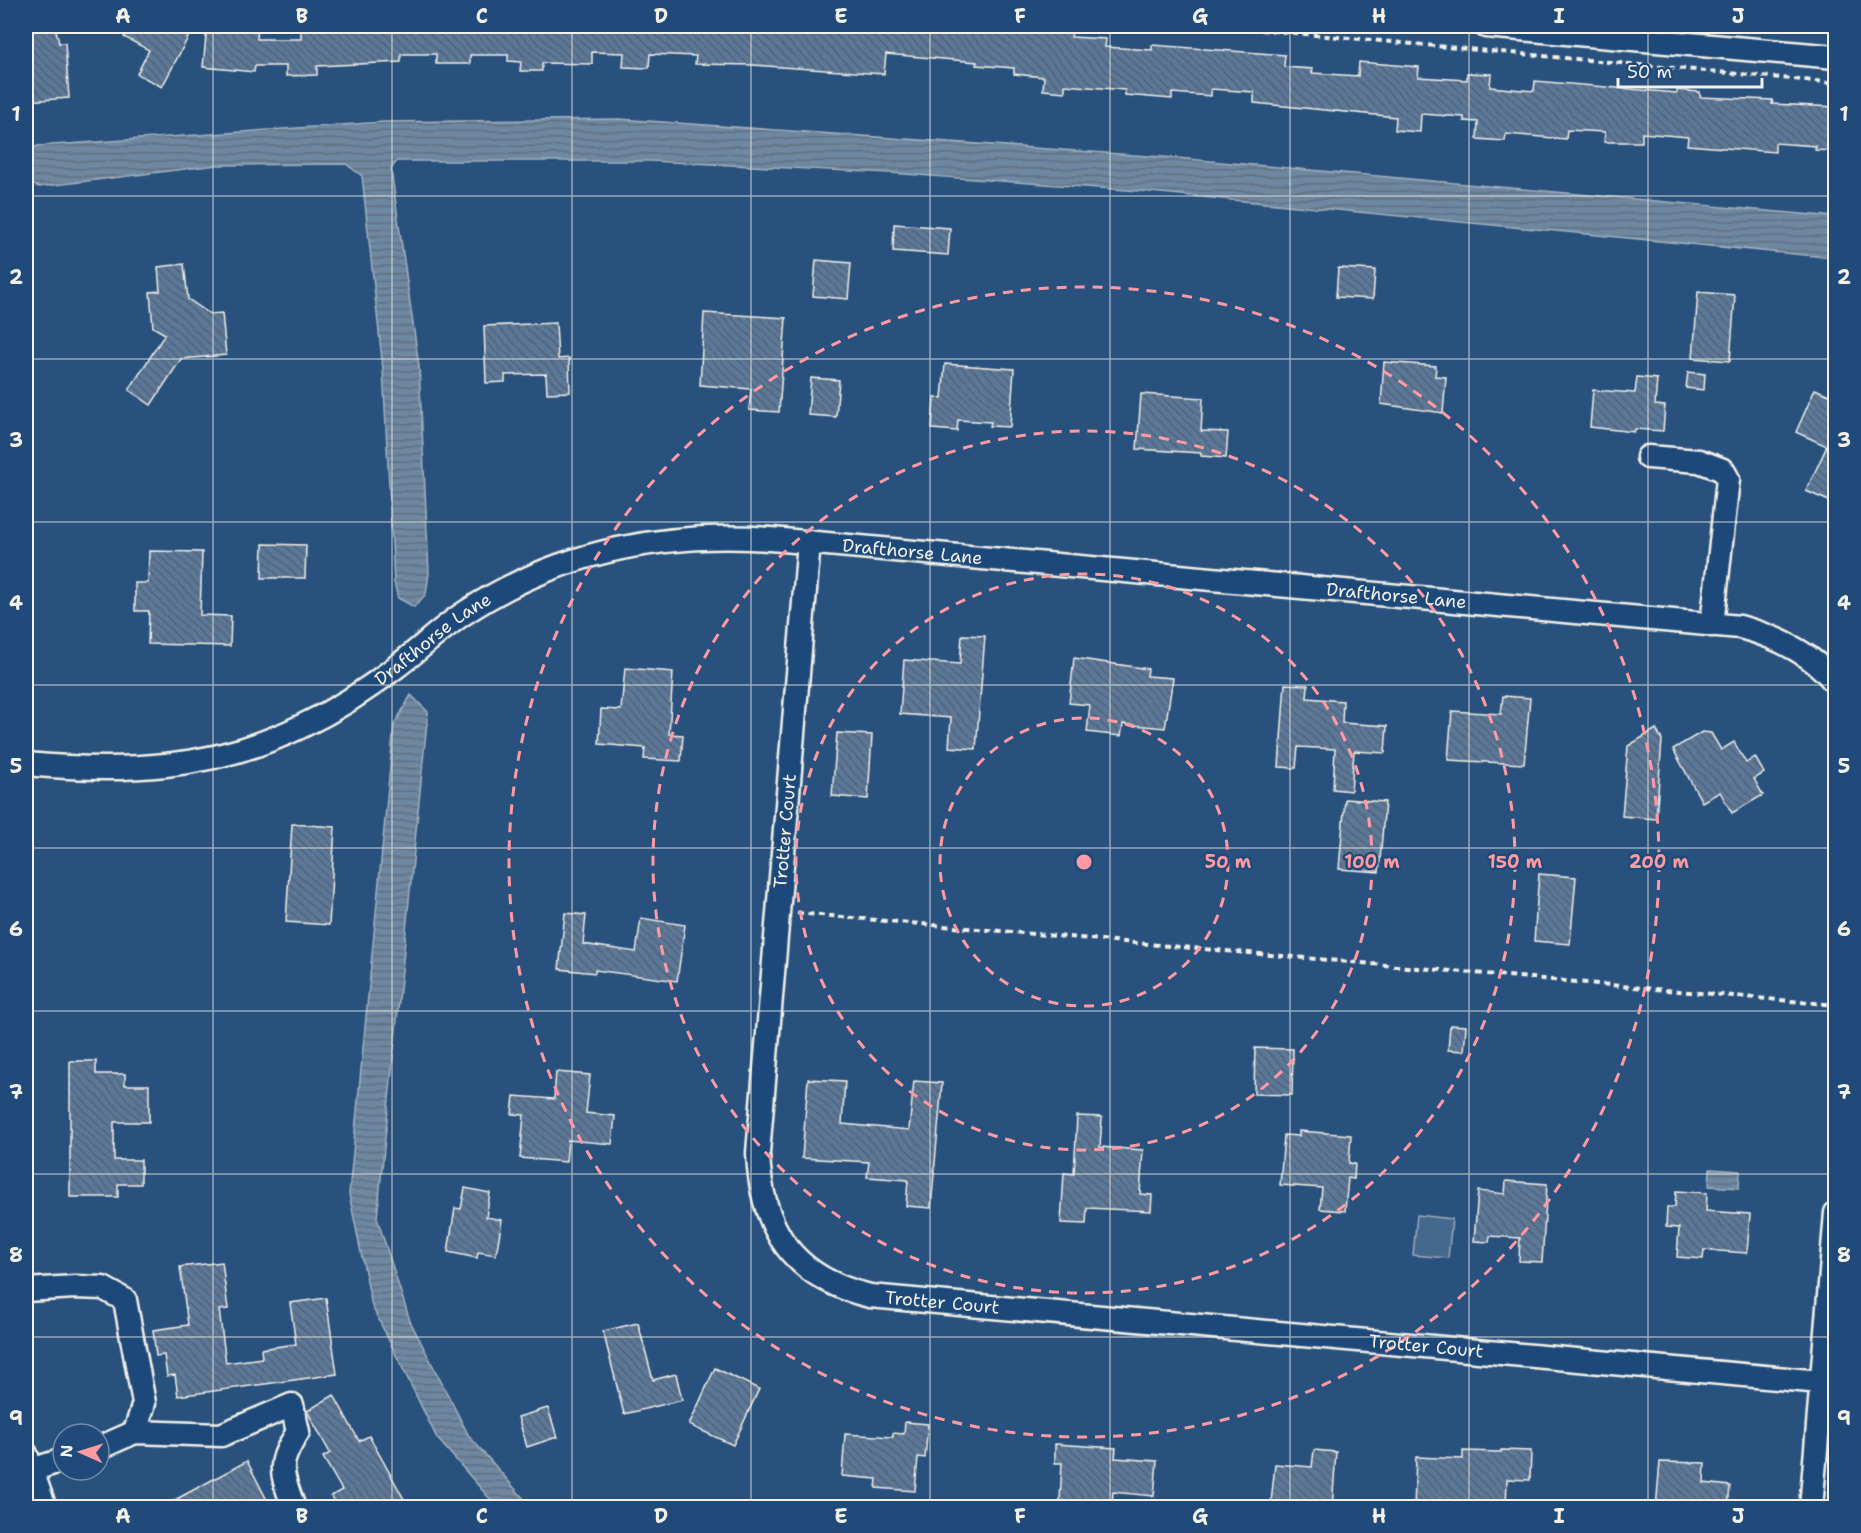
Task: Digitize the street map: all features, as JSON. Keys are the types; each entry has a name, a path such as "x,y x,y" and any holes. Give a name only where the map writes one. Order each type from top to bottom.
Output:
{"street":[{"path":"1486,26 1836,57"},
{"path":"1648,457 1699,461 1723,470 1728,479 1712,625"},
{"name":"Drafthorse Lane","path":"26,764 93,770 157,767 217,757 250,747 297,729 336,708 371,686 464,613 508,587 582,557 631,544 682,538 750,537 1740,627 1790,645 1812,660 1836,684"},
{"name":"Trotter Court","path":"809,542 758,1153 759,1184 767,1213 782,1240 802,1263 840,1287 870,1296 1821,1382"},
{"path":"1811,1508 1836,1213"},
{"path":"26,1290 103,1288 124,1300 144,1403 135,1432"},
{"path":"111,1443 135,1432 221,1435 292,1405 298,1432 283,1455 282,1472 294,1508"},
{"path":"45,1508 28,1462 51,1461"}],"path":[{"path":"1219,26 1836,83"},
{"path":"778,912 1836,1005"}],"shaded area":[{"path":"619,119 1177,158 1835,217 1835,258 1140,191 890,173 650,161 397,161 391,169 419,366 429,573 426,594 414,607 398,598 394,582 383,369 362,176 346,164 217,165 39,187 26,182 26,150 38,146 384,122"},
{"path":"411,695 428,712 377,1218 410,1321 469,1436 531,1507 497,1507 437,1438 372,1306 349,1194 394,725"},
{"path":"1710,1169 1740,1171 1739,1188 1709,1186"},
{"path":"1417,1215 1452,1219 1448,1258 1413,1255"}],"building":[{"path":"26,26 55,26 59,43 65,43 69,98 26,101"},
{"path":"130,26 194,26 162,87 137,74 149,50 124,37"},
{"path":"207,26 258,26 257,39 301,39 301,26 865,26 864,29 907,32 908,26 1037,26 1072,29 1071,37 1106,39 1105,47 1152,50 1152,45 1285,55 1284,67 1313,69 1312,73 1358,76 1359,62 1419,67 1418,77 1467,80 1467,73 1491,74 1490,87 1534,91 1535,81 1677,93 1677,90 1700,92 1700,97 1773,100 1772,104 1836,107 1836,151 1815,150 1816,146 1775,143 1775,152 1687,145 1688,137 1642,133 1642,142 1604,142 1605,132 1567,130 1566,139 1506,134 1505,141 1477,139 1478,122 1464,121 1464,117 1421,114 1420,132 1395,130 1396,117 1254,103 1254,92 1211,89 1211,96 1172,93 1172,99 1125,95 1125,90 1065,85 1065,92 1043,90 1044,77 1014,74 1014,68 976,65 977,62 886,54 884,74 753,65 695,64 696,56 650,54 649,68 623,67 624,53 592,52 592,64 542,63 542,71 520,71 521,62 508,61 508,55 470,55 470,64 436,64 436,54 401,54 401,62 317,66 317,75 286,76 286,66 255,66 254,72 203,67"},
{"path":"894,224 950,228 948,255 893,251"},
{"path":"816,260 851,263 848,299 813,296"},
{"path":"184,264 188,299 210,314 222,313 226,355 181,359 151,405 129,390 165,334 153,327 150,292 160,291 158,267"},
{"path":"1338,268 1375,270 1373,299 1336,297"},
{"path":"1698,292 1735,295 1730,361 1693,358"},
{"path":"704,313 786,318 779,412 749,410 751,389 700,385"},
{"path":"556,323 558,359 569,358 570,392 547,393 546,374 505,375 505,382 486,383 484,326"},
{"path":"1384,362 1436,366 1435,376 1446,377 1443,413 1381,404"},
{"path":"945,364 1014,369 1010,427 990,426 991,422 958,420 957,431 932,429 934,397 942,398"},
{"path":"1688,372 1705,374 1704,390 1686,388"},
{"path":"1637,377 1657,379 1655,405 1665,406 1663,431 1635,429 1634,432 1590,427 1593,390 1635,393"},
{"path":"811,378 839,380 836,417 808,415"},
{"path":"1815,389 1836,398 1836,504 1806,491 1827,446 1796,432"},
{"path":"1141,394 1203,398 1201,431 1228,432 1226,458 1201,456 1201,453 1137,449"},
{"path":"263,544 306,545 305,578 262,578"},
{"path":"149,551 202,552 200,615 231,616 230,646 148,644 149,611 135,611 135,583 148,583"},
{"path":"962,635 985,636 976,749 949,747 951,718 900,714 904,660 960,664"},
{"path":"1074,658 1148,669 1147,676 1173,678 1165,728 1123,724 1121,736 1087,732 1090,705 1069,703"},
{"path":"625,668 673,672 669,734 683,735 681,761 644,759 645,748 599,744 601,709 621,710"},
{"path":"1285,684 1308,685 1307,698 1343,701 1342,723 1387,726 1385,753 1354,751 1351,791 1333,789 1335,749 1298,747 1296,768 1279,767"},
{"path":"1503,696 1530,698 1524,764 1448,760 1452,711 1501,714"},
{"path":"1656,729 1662,740 1656,819 1622,816 1628,746"},
{"path":"1702,732 1711,733 1721,750 1734,742 1746,763 1755,757 1764,773 1754,779 1763,795 1732,813 1720,792 1702,802 1673,749"},
{"path":"837,733 872,735 868,799 832,796"},
{"path":"1345,799 1385,802 1379,872 1339,869"},
{"path":"292,824 335,827 329,925 286,922"},
{"path":"1539,874 1576,877 1570,944 1534,941"},
{"path":"565,913 586,915 583,944 636,952 641,918 685,925 677,981 595,970 595,973 559,969"},
{"path":"1450,1025 1466,1026 1464,1051 1448,1050"},
{"path":"1255,1048 1293,1049 1292,1095 1254,1094"},
{"path":"70,1061 96,1061 96,1074 125,1074 125,1085 149,1085 149,1122 114,1122 114,1160 141,1160 141,1184 118,1184 118,1197 70,1197"},
{"path":"556,1072 590,1075 586,1113 615,1116 612,1144 568,1140 566,1162 520,1158 524,1115 512,1114 514,1096 554,1099"},
{"path":"808,1079 845,1081 842,1124 909,1130 914,1081 942,1083 931,1208 906,1206 908,1180 867,1177 869,1162 802,1158"},
{"path":"1077,1116 1102,1117 1100,1147 1143,1150 1140,1194 1152,1195 1151,1211 1087,1208 1086,1224 1061,1223 1064,1173 1074,1174"},
{"path":"1299,1131 1351,1135 1349,1163 1355,1164 1354,1179 1348,1178 1345,1211 1320,1209 1322,1188 1280,1185 1284,1135 1299,1136"},
{"path":"1506,1181 1547,1184 1542,1262 1519,1261 1520,1238 1490,1236 1489,1242 1474,1241 1478,1191 1505,1194"},
{"path":"465,1188 490,1193 486,1217 502,1220 496,1255 478,1252 477,1258 448,1252 455,1208 461,1209"},
{"path":"1676,1191 1707,1193 1706,1211 1750,1214 1747,1253 1704,1250 1703,1259 1677,1257 1679,1228 1666,1227 1667,1207 1675,1207"},
{"path":"222,1262 228,1309 219,1310 226,1363 262,1358 261,1349 296,1344 290,1303 326,1298 337,1374 178,1396 175,1375 167,1376 164,1355 156,1356 153,1330 188,1325 180,1267"},
{"path":"638,1323 653,1380 676,1374 682,1400 624,1414 603,1331"},
{"path":"715,1368 759,1389 733,1445 689,1425"},
{"path":"334,1395 359,1441 369,1436 409,1508 337,1508 331,1496 342,1490 323,1457 330,1453 307,1411"},
{"path":"548,1408 557,1437 527,1447 518,1417"},
{"path":"905,1422 928,1424 925,1458 918,1457 915,1491 876,1488 877,1479 842,1476 845,1434 893,1437 893,1433 904,1434"},
{"path":"1055,1444 1116,1448 1115,1458 1157,1461 1154,1496 1113,1492 1112,1505 1060,1501 1062,1463 1055,1463"},
{"path":"1314,1450 1336,1452 1332,1508 1301,1508 1301,1505 1271,1503 1275,1464 1312,1467"},
{"path":"1501,1450 1531,1451 1530,1480 1507,1479 1506,1508 1439,1504 1439,1508 1414,1508 1416,1457 1463,1459 1463,1451 1501,1452"},
{"path":"247,1461 271,1508 160,1508"},
{"path":"1660,1462 1705,1463 1704,1483 1730,1486 1728,1508 1656,1508"}]}
